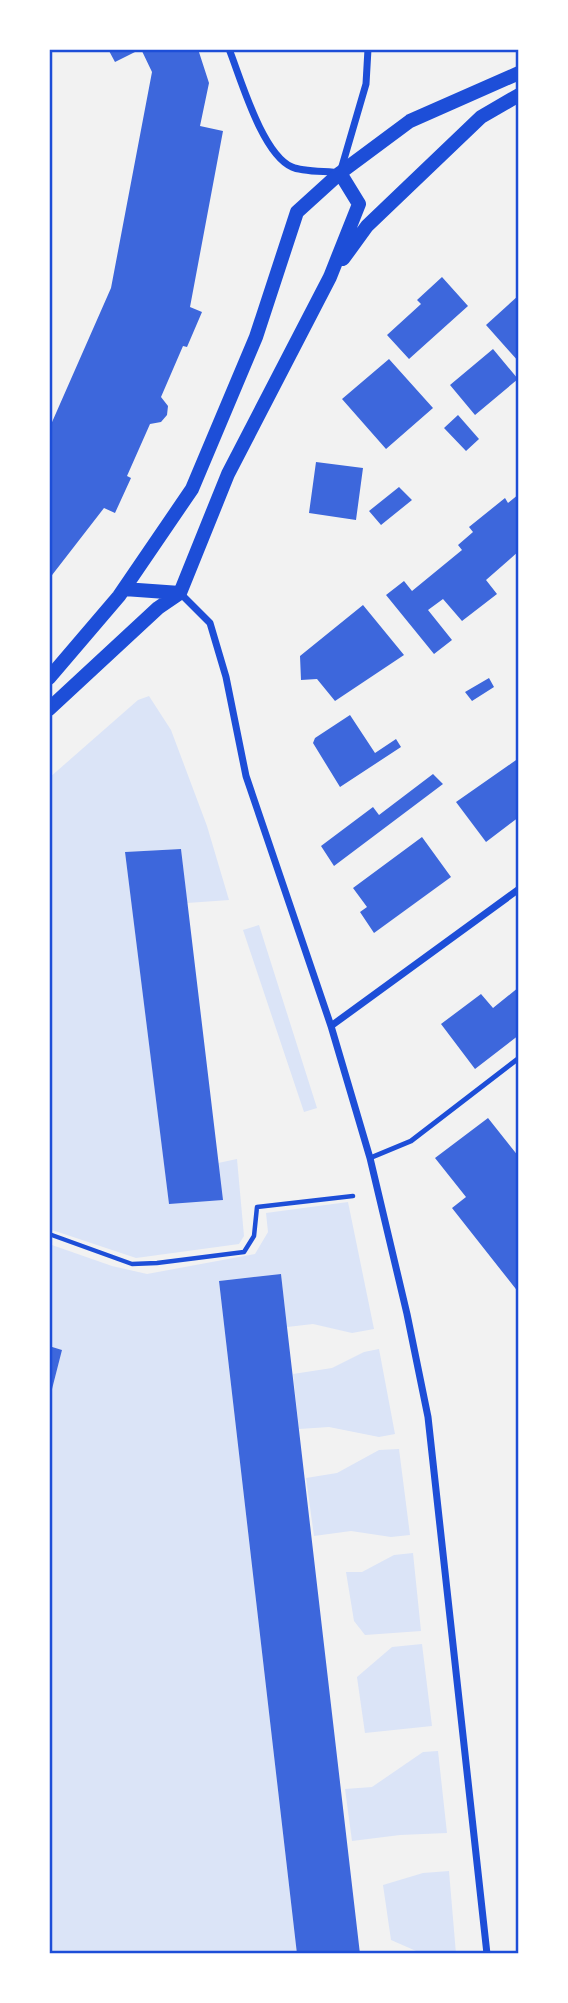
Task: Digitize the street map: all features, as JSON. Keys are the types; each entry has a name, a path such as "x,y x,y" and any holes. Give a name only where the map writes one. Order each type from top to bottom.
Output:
{"main road":[{"path":"49,678 124,589 192,489 256,337 297,212 340,173 410,121 519,73"},
{"path":"330,277 367,226 481,117 519,95"},
{"path":"49,709 158,608 180,593 228,474 330,277 359,204 340,173"},
{"path":"124,589 180,593"}],"street":[{"path":"229,49 263,136 274,152 292,167 340,173 366,84 368,49"},
{"path":"180,593 210,623 226,677 246,776 331,1026 379,1193 428,1417 487,1954"},
{"path":"331,1026 519,889"}],"lane":[{"path":"370,1158 411,1141 519,1058"}],"path":[{"path":"49,1234 132,1264 157,1263 244,1251 254,1236 257,1207 379,1193"}],"shaded area":[{"path":"149,696 171,730 207,826 229,900 187,903 181,849 125,852 169,1203 222,1200 218,1163 237,1159 244,1236 239,1244 136,1258 49,1229 49,778 138,700"},
{"path":"259,925 317,1108 304,1112 243,930"},
{"path":"348,1202 374,1329 352,1333 313,1324 287,1327 281,1274 219,1281 297,1954 49,1954 49,1401 62,1350 49,1346 49,1244 112,1266 147,1274 255,1254 268,1232 266,1213"},
{"path":"379,1349 395,1434 379,1437 329,1427 299,1429 293,1374 332,1368 364,1352"},
{"path":"399,1449 410,1535 391,1537 351,1531 314,1536 306,1478 337,1473 379,1450"},
{"path":"413,1553 421,1631 365,1635 354,1621 346,1572 362,1572 394,1555"},
{"path":"422,1644 432,1726 365,1733 357,1677 392,1647"},
{"path":"438,1751 447,1833 352,1841 345,1789 372,1787 423,1752"},
{"path":"449,1871 456,1954 423,1954 391,1940 383,1885 423,1873"}],"building":[{"path":"108,49 141,49 115,62"},
{"path":"141,49 198,49 209,83 200,126 223,131 190,307 202,312 187,347 183,346 161,397 168,406 167,415 161,422 150,424 127,476 131,478 115,513 104,508 49,579 49,429 111,288 152,72"},
{"path":"442,277 468,306 409,359 387,335 421,304 417,300"},
{"path":"519,295 519,362 486,325"},
{"path":"493,349 518,379 475,415 450,385"},
{"path":"389,359 433,408 386,449 342,399"},
{"path":"458,415 479,439 466,451 444,428"},
{"path":"316,462 363,468 356,520 309,513"},
{"path":"399,487 412,500 381,525 369,511"},
{"path":"519,494 519,551 486,580 497,594 462,621 443,599 428,610 452,640 434,654 386,595 404,581 412,591 462,550 458,545 473,532 469,527 505,498 508,503"},
{"path":"363,605 404,655 335,701 317,679 301,680 300,656"},
{"path":"489,678 494,687 472,701 465,692"},
{"path":"350,715 375,753 396,739 401,747 340,787 313,743 315,738"},
{"path":"519,758 519,817 486,842 456,802"},
{"path":"433,774 443,784 334,866 321,846 373,807 379,815"},
{"path":"422,837 451,877 374,933 360,912 367,907 353,888"},
{"path":"181,849 223,1200 169,1204 125,852"},
{"path":"519,987 519,1035 475,1069 441,1024 481,994 493,1008"},
{"path":"488,1118 519,1157 519,1293 452,1208 466,1197 435,1158"},
{"path":"281,1274 360,1954 297,1954 219,1281"},
{"path":"49,1346 62,1350 50,1397 49,1397"}]}
